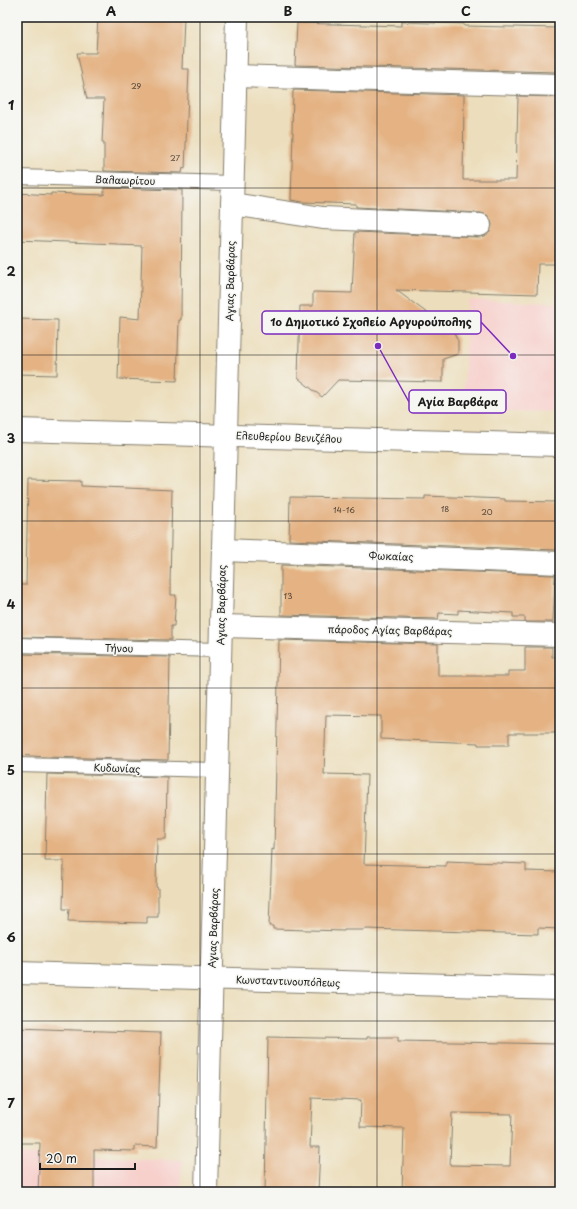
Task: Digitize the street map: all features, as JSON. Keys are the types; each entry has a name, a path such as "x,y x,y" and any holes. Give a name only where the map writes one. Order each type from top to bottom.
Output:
{"street":[{"name":"Αγιας Βαρβάρας","path":"206,1192 237,17"},
{"path":"235,76 560,85"},
{"path":"232,194 323,218 480,225"},
{"name":"Ελευθερίου Βενιζέλου","path":"17,430 560,445"},
{"name":"Φωκαίας","path":"222,550 560,563"},
{"name":"πάροδος Αγίας Βαρβάρας","path":"221,626 560,635"},
{"name":"Κωνσταντινουπόλεως","path":"17,973 560,988"}],"lane":[{"name":"Βαλαωρίτου","path":"17,177 232,194"},
{"name":"Τήνου","path":"17,645 220,650"},
{"name":"Κυδωνίας","path":"17,765 217,770"}],"shaded area":[{"path":"468,300 560,303 560,412 463,410"},
{"path":"17,1154 182,1160 180,1192 17,1192"}],"building":[{"path":"98,17 184,17 182,69 189,69 185,169 183,168 182,173 104,171 104,143 102,143 104,99 87,99 77,53 96,53"},
{"path":"401,22 464,24 464,26 558,28 557,72 295,65 297,23 401,26"},
{"path":"293,91 464,95 463,180 516,180 518,96 560,97 558,171 560,171 560,264 538,264 537,294 396,290 454,333 458,341 458,354 443,359 443,382 338,380 322,397 298,378 300,306 313,306 313,292 352,293 355,232 479,237 485,236 490,232 492,225 491,220 487,215 481,213 356,207 356,204 303,202 291,200"},
{"path":"104,188 182,190 181,320 179,320 177,381 118,379 120,317 140,319 142,246 17,240 17,193 51,195 51,193 104,195"},
{"path":"17,319 58,320 57,375 17,374"},
{"path":"28,480 81,481 81,486 172,490 170,585 171,595 176,595 174,626 171,626 171,640 17,637 17,585 26,585"},
{"path":"425,496 505,499 505,501 558,502 557,550 289,540 290,497 425,499"},
{"path":"281,565 555,575 553,622 525,622 525,617 513,617 513,613 458,610 458,614 439,613 438,619 281,615"},
{"path":"279,640 438,644 438,676 508,676 508,671 525,671 525,647 552,647 552,657 560,657 560,733 509,733 509,745 478,745 478,743 381,739 381,716 326,715 324,774 367,775 364,864 446,866 446,861 526,864 526,871 560,872 560,929 538,928 538,934 365,929 344,931 273,929 273,926 269,926 272,849 274,850"},
{"path":"17,654 170,657 168,760 17,755"},
{"path":"47,774 167,777 166,839 157,839 156,887 158,888 158,917 147,917 147,923 68,921 69,909 63,909 64,861 45,861"},
{"path":"17,1028 161,1033 157,1147 135,1146 135,1151 94,1150 94,1192 38,1192 40,1143 17,1143"},
{"path":"268,1037 367,1039 367,1037 398,1037 398,1041 560,1044 560,1192 402,1192 404,1128 360,1127 361,1100 312,1098 310,1147 320,1147 318,1192 265,1192","holes":["452,1113 512,1114 510,1166 450,1165"]}],"place":[{"name":"Αγία Βαρβάρα","path":"378,346"},
{"name":"1ο Δημοτικό Σχολείο Αργυρούπολης","path":"513,356"}]}
